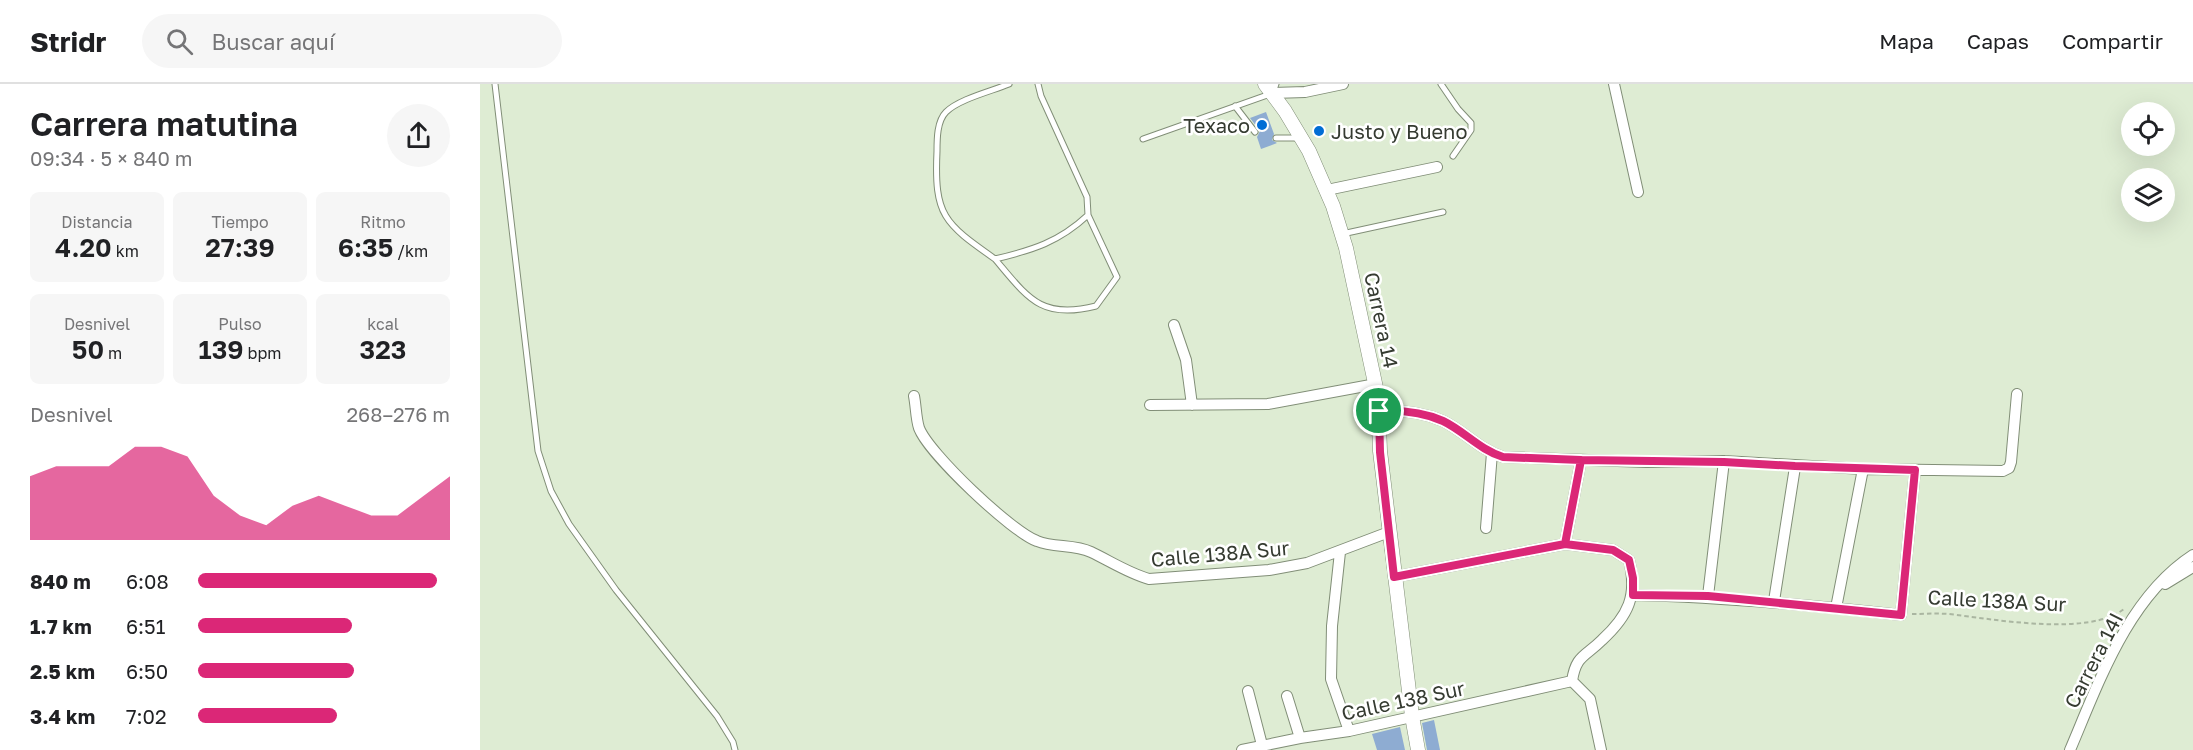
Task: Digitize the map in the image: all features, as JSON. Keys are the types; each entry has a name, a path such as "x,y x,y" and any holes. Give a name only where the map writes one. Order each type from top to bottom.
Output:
{"street":[{"path":"1271,87 1305,92 1343,84"},
{"path":"1614,84 1638,192"},
{"name":"Carrera 14","path":"1271,87 1302,138 1327,190 1342,234 1376,384 1380,452 1394,577 1418,750"},
{"path":"1327,190 1437,167"},
{"path":"1174,325 1186,360 1192,405"},
{"path":"1150,405 1268,404 1376,384"},
{"path":"1379,411 1422,414 1444,422 1492,453 1503,457 1724,462 1863,469 2003,471 2009,468 2011,462 2017,394"},
{"name":"Calle 138A Sur","path":"914,396 919,428 934,453 978,496 1026,537 1040,542 1076,546 1134,575 1149,579 1269,570 1307,563 1389,532"},
{"path":"1486,528 1492,453"},
{"path":"1565,544 1581,460"},
{"path":"1708,596 1724,462"},
{"path":"1774,601 1795,466"},
{"path":"1836,608 1863,469"},
{"path":"1633,595 1708,596 1901,615 1915,470"},
{"path":"1394,577 1565,544 1613,550 1629,560 1633,578 1633,595 1619,623 1583,655 1574,667 1572,681 1590,699 1601,750"},
{"path":"1340,552 1332,626 1331,679 1349,731"},
{"path":"2155,591 2173,570 2193,555"},
{"path":"2155,591 2193,567"},
{"name":"Carrera 14I","path":"2070,750 2109,658 2126,628 2155,591"},
{"name":"Calle 138 Sur","path":"1242,750 1349,731 1572,681"},
{"path":"1248,691 1262,745"},
{"path":"1287,696 1300,738"}],"lane":[{"path":"495,84 538,451 551,491 569,524 616,590 717,716 733,742 735,750"},
{"path":"1009,84 961,103 945,112 938,130 935,184 944,217 962,236 995,259 1025,294 1043,307 1080,310 1096,306 1117,276 1088,215 1087,197 1041,96 1038,84"},
{"path":"1441,84 1458,110 1471,123 1471,130 1453,156"},
{"path":"1143,139 1235,106 1271,87"},
{"path":"1235,106 1255,132"},
{"path":"1276,138 1302,138"},
{"path":"1342,234 1443,212"},
{"path":"995,259 1032,250 1071,230 1088,215"}],"path":[{"name":"Calle 138A Sur","path":"1901,615 1945,614 2036,624 2066,623 2101,621 2115,616 2131,604"}],"building":[{"name":"Texaco","path":"1266,112 1274,134 1272,140 1277,143 1261,149 1257,137 1260,131 1250,118"},
{"path":"1434,720 1440,750 1427,750 1422,723"},
{"path":"1400,727 1405,750 1377,750 1372,734"}],"place":[{"name":"Texaco","path":"1262,125"},
{"name":"Justo y Bueno","path":"1319,131"}],"route":[{"path":"1379,411 1378,433 1394,577 1565,544 1581,460 1724,462 1915,470 1901,615 1708,596 1633,595 1633,578 1629,560 1613,550 1565,544 1581,460 1503,457 1492,453 1444,422 1422,414 1379,411"}]}
